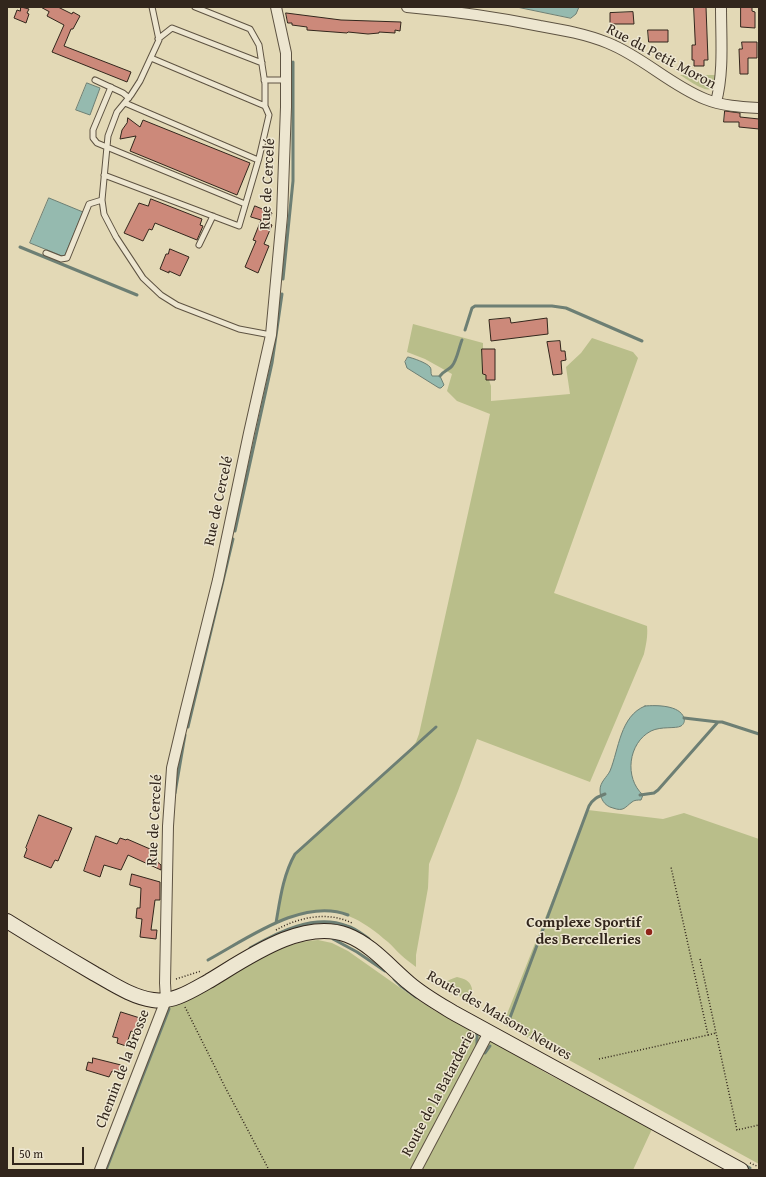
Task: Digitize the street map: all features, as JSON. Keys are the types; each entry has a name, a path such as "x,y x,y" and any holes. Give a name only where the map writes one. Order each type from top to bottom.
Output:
{"street":[{"name":"Rue de Cercelé","path":"166,1000 168,826 172,768 218,580 271,335 285,175 287,80 286,53 276,7"},
{"name":"Rue du Petit Moron","path":"407,7 461,9 593,38 609,43 628,53 705,99 733,106 759,108"},
{"path":"716,102 721,70 721,7"},
{"name":"Route des Maisons Neuves","path":"7,921 82,966 132,993 146,999 166,1000 180,996 290,937 316,931 347,935 361,943 428,998 741,1170"},
{"name":"Chemin de la Brosse","path":"100,1170 166,1000"},
{"name":"Route de la Batarderie","path":"416,1170 489,1032"}],"lane":[{"path":"152,7 158,39 140,81 129,98 117,112 108,136 102,200 104,214 120,243 143,278 161,295 177,305 239,329 271,335"},
{"path":"104,175 239,226 269,115 265,106 264,80 259,45 250,29 195,7"},
{"path":"158,39 172,28 262,63"},
{"path":"151,58 265,106"},
{"path":"95,80 123,93 129,98"},
{"path":"264,80 287,80"},
{"path":"111,87 93,130 93,138 97,143 245,204"},
{"path":"125,103 258,160"},
{"path":"46,253 61,259 67,258 90,204 102,200"},
{"path":"199,245 213,216"}],"path":[{"path":"671,867 708,1035"},
{"path":"700,959 737,1130 759,1125"},
{"path":"180,996 225,1087 269,1170"},
{"path":"599,1058 716,1033"}],"green space":[{"path":"680,75 715,75 714,84 712,88 709,89 701,88"},
{"path":"413,324 483,343 483,374 486,375 486,380 489,380 491,386 491,401 570,394 566,367 581,353 592,338 633,352 638,358 554,593 647,626 647,640 644,654 590,782 477,739 429,864 428,888 416,955 416,967 374,931 361,922 348,916 335,912 308,912 276,923 285,879 295,854 409,751 416,742 419,734 490,414 457,401 447,391 452,374 425,359 407,352"},
{"name":"Complexe Sportif des Bercelleries","path":"588,810 663,819 684,813 759,839 759,1164 503,1024"},
{"path":"318,940 332,943 348,951 435,1011 471,1029 548,1074 652,1129 633,1170 100,1170 163,1008 247,963 288,946"},
{"path":"457,977 466,980 471,986 471,1003 443,986 451,979"}],"water":[{"path":"517,7 579,7 576,14 571,18"},
{"path":"87,83 100,88 90,115 76,110"},
{"path":"49,198 83,212 65,255 62,256 30,243"},
{"path":"408,357 428,365 431,368 432,376 440,376 444,385 439,388 407,368 405,362"},
{"path":"645,706 661,706 678,710 684,718 684,722 679,727 655,729 643,736 633,752 631,761 633,780 643,795 641,800 636,800 622,809 610,807 605,804 602,799 600,790 601,784 610,771 625,725 630,717"}],"building":[{"path":"21,7 29,9 26,23 14,18 17,10 20,11"},
{"path":"41,7 58,7 80,16 73,29 71,29 64,46 131,72 127,82 52,52 64,25 47,16 49,12"},
{"path":"694,7 706,7 708,60 704,60 704,66 694,66 694,60 692,60 692,45 695,45"},
{"path":"741,7 752,7 752,11 755,12 755,28 741,27"},
{"path":"633,12 634,24 610,24 610,13"},
{"path":"286,13 341,20 401,22 400,31 395,30 395,33 379,32 368,34 307,30 307,27 288,23"},
{"path":"648,30 668,30 668,42 649,42"},
{"path":"742,42 757,42 757,58 748,58 748,74 740,74 739,49 742,49"},
{"path":"725,111 740,113 740,117 759,119 759,129 739,127 739,122 724,122"},
{"path":"128,118 140,127 143,120 250,163 237,195 130,151 136,136 120,139 122,130 127,123"},
{"path":"151,199 202,219 200,225 203,226 197,240 155,223 152,230 149,229 143,241 124,233 139,203 148,206"},
{"path":"255,206 272,213 268,223 272,225 264,244 269,246 258,273 245,267 256,241 253,240 261,220 251,217"},
{"path":"170,249 189,257 180,276 160,269 166,254 168,254"},
{"path":"510,318 511,323 547,318 548,334 491,341 489,320"},
{"path":"560,341 561,351 565,351 566,360 561,361 562,374 553,375 547,342"},
{"path":"482,349 495,349 495,380 486,380 486,375 483,374"},
{"path":"39,815 72,828 58,861 55,860 51,868 24,857"},
{"path":"96,836 117,844 120,838 127,839 157,852 154,859 161,865 161,870 128,855 121,870 104,865 100,877 84,871"},
{"path":"132,874 160,882 160,900 155,900 151,930 157,930 156,939 140,937 142,919 136,918 137,908 140,908 141,888 130,885"},
{"path":"121,1012 143,1019 137,1033 131,1031 126,1046 117,1043 118,1038 113,1037"},
{"path":"93,1058 121,1065 118,1073 112,1071 109,1077 86,1070 88,1062 92,1063"}],"waterway":[{"path":"283,279 293,181 293,62"},
{"path":"20,247 137,295"},
{"path":"235,531 272,363 282,294"},
{"path":"465,330 472,308 475,306 552,306 566,308 642,341"},
{"path":"440,376 454,363 462,340"},
{"path":"188,727 233,539"},
{"path":"684,718 718,722"},
{"path":"640,795 654,793 658,790 718,722 759,734"},
{"path":"276,923 285,879 295,854 436,727"},
{"path":"175,793 185,735"},
{"path":"508,1023 589,806 596,798 605,794"},
{"path":"208,960 258,932 294,916 313,911 331,911 348,915"},
{"path":"250,948 272,936 297,926 322,922 335,923 350,927 369,939"},
{"path":"333,939 357,952 385,971"},
{"path":"394,979 416,997"},
{"path":"106,1170 169,1009"},
{"path":"475,1031 477,1034 477,1046"},
{"path":"485,1053 490,1046"},
{"path":"744,1165 750,1168"}],"place":[{"name":"Complexe Sportif des Bercelleries","path":"649,932"}]}
